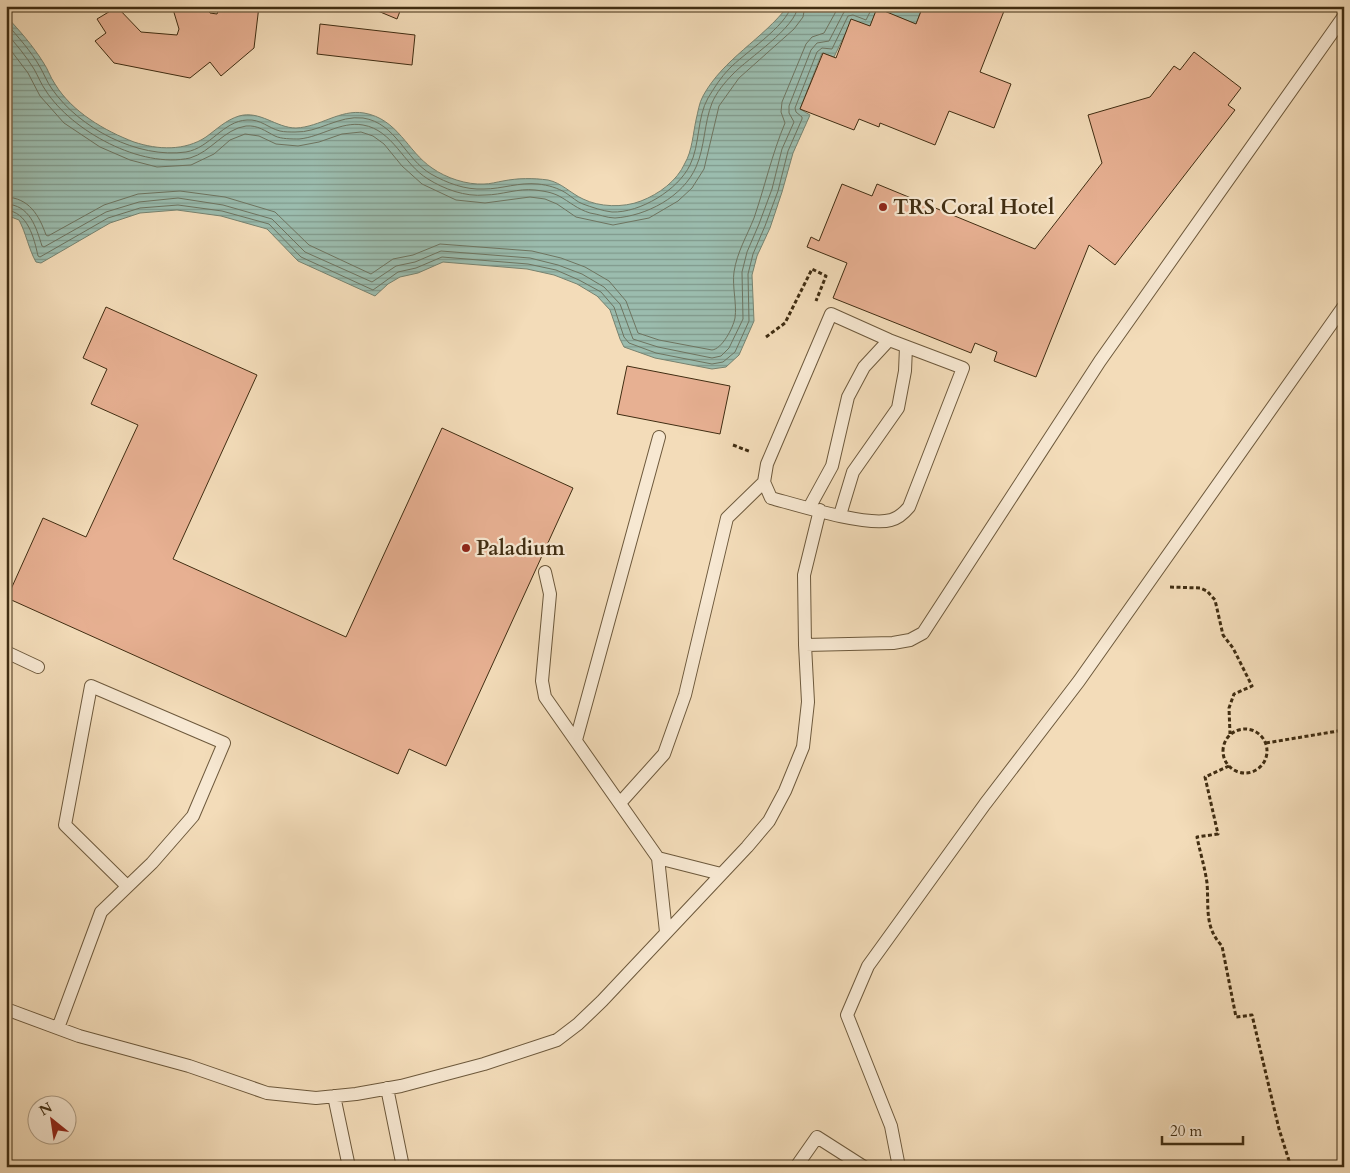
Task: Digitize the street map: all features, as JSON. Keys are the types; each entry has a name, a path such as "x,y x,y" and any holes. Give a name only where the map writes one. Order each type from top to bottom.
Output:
{"lane":[{"path":"804,644 894,643 910,640 924,633 1100,361 1344,16"},
{"path":"899,1167 891,1126 847,1015 868,966 985,804 1079,682 1344,306"},
{"path":"831,314 888,340 906,346 963,368 909,507 901,516 889,521 862,520 771,498 764,482 767,464 831,314"},
{"path":"6,1009 79,1036 189,1066 267,1093 316,1098 356,1094 387,1088 484,1064 557,1040 578,1024 602,1001 721,874 769,821 786,791 803,747 808,702 804,644 804,575 814,509 832,466 848,397 864,368 888,340"},
{"path":"840,515 853,472 898,408 905,371 906,346"},
{"path":"576,740 659,437"},
{"path":"620,803 664,754 685,695 727,518 764,482"},
{"path":"545,572 550,594 542,681 545,697 658,858 666,932"},
{"path":"6,652 38,667"},
{"path":"58,1028 101,912 152,863 193,816 224,743 91,686 65,825 127,886"},
{"path":"658,858 721,874"},
{"path":"387,1088 403,1167"},
{"path":"334,1096 349,1167"},
{"path":"796,1167 817,1137 864,1167"}],"path":[{"path":"766,337 785,323 812,269 826,276 815,303"},
{"path":"733,446 753,452"},
{"path":"1146,586 1158,588 1180,586 1200,588 1207,590 1215,600 1223,635 1233,648 1252,686 1234,694 1230,708 1230,734"},
{"path":"1251,729 1263,737 1266,744 1266,759 1256,770 1249,773 1235,771 1224,760 1223,746 1225,739 1237,730 1251,729"},
{"path":"1266,744 1344,730"},
{"path":"1228,766 1205,776 1218,834 1197,837 1207,883 1206,906 1214,938 1222,946 1236,1017 1252,1015 1279,1129 1291,1167"}],"water":[{"path":"788,6 923,6 916,24 877,9 870,27 852,20 834,57 822,53 800,109 810,115 793,153 770,228 757,256 752,275 754,321 739,355 726,367 712,369 655,358 624,347 610,310 597,296 577,284 554,275 527,269 443,262 418,273 400,277 388,284 375,296 298,261 267,229 221,216 177,210 140,213 110,223 41,263 36,262 19,220 6,215 6,16 35,50 55,84 70,103 101,126 143,145 171,148 189,145 198,142 222,125 239,116 254,115 296,128 313,125 355,112 364,113 376,116 385,122 394,129 423,161 450,178 477,184 520,179 548,180 558,183 589,202 619,206 648,198 661,191 677,176 682,170 689,153 701,102 711,83"}],"building":[{"path":"172,6 205,6 210,13 217,14 220,6 259,6 254,48 221,76 210,62 190,78 114,63 95,41 106,33 97,19 117,7 141,32 177,35 179,29"},
{"path":"366,6 402,6 397,19"},
{"path":"923,6 1006,6 980,72 1011,84 994,128 949,111 935,145 880,123 879,127 859,119 854,130 800,109 823,53 836,58 851,19 870,26 877,8 916,24"},
{"path":"320,24 415,35 412,65 317,54"},
{"name":"TRS Coral Hotel","path":"1194,52 1241,88 1228,105 1235,110 1115,265 1089,245 1036,377 994,361 997,352 975,343 971,353 833,298 847,263 807,247 811,237 819,241 842,184 872,196 877,184 1035,249 1102,163 1088,115 1150,97 1174,66 1180,70"},
{"name":"Paladium","path":"106,307 257,375 173,559 346,637 442,428 573,488 446,766 409,749 398,774 7,598 43,518 86,537 138,425 91,404 107,369 83,358"},
{"path":"627,366 730,386 720,434 617,414"}],"place":[{"name":"TRS Coral Hotel","path":"883,207"},
{"name":"Paladium","path":"466,548"}]}
